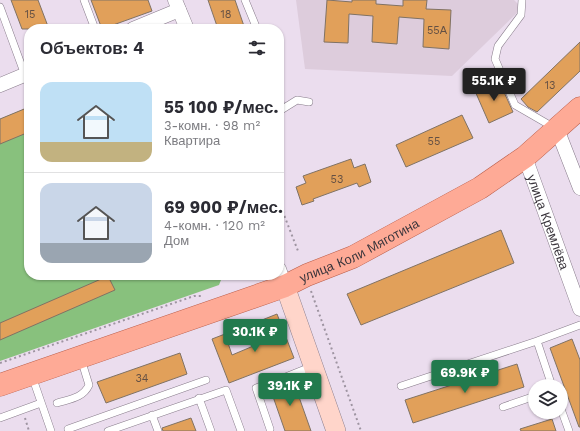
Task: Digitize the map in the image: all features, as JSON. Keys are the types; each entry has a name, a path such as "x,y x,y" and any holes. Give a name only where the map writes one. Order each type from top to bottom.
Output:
{"main road":[{"name":"улица Коли Мяготина","path":"284,278 307,276 353,257 447,207 480,188 525,157 580,108"},
{"name":"улица Коли Мяготина","path":"0,385 80,357 277,280"}],"street":[{"path":"142,24 177,5 185,24"},
{"path":"0,85 24,75"},
{"path":"557,129 580,188"},
{"name":"улица Кремлёва","path":"525,157 580,309"},
{"path":"283,280 336,431"}],"lane":[{"path":"84,0 93,24"},
{"path":"245,0 255,24"},
{"path":"522,0 521,15 498,46 495,59 515,105 557,129"},
{"path":"0,7 24,67"},
{"path":"284,108 296,100 309,102"},
{"path":"401,386 537,341 580,325"},
{"path":"537,341 550,379"},
{"path":"57,403 81,395 86,391 89,385 80,357"},
{"path":"283,378 313,366"},
{"path":"31,374 51,431"},
{"path":"69,431 68,429 206,380"},
{"path":"270,428 256,388 275,381"},
{"path":"108,431 199,398 226,390 241,431"},
{"path":"199,398 211,431"},
{"path":"503,407 528,398"},
{"path":"0,418 41,403"},
{"path":"152,415 158,431"},
{"path":"565,419 569,431"}],"path":[{"path":"284,215 298,250"},
{"path":"309,288 361,431"},
{"path":"0,363 194,296 202,296"}],"shaded area":[{"path":"296,0 514,0 522,8 452,76 305,69"}],"green space":[{"path":"24,109 24,280 221,280 219,285 0,361 0,119"}],"building":[{"path":"11,0 38,0 47,24 24,24 24,29 22,29"},
{"path":"91,0 148,0 152,11 116,24 100,24"},
{"path":"208,0 235,0 243,24 216,24"},
{"path":"327,0 352,2 352,0 376,0 376,4 403,6 403,0 427,0 426,9 451,10 449,49 423,47 424,19 399,17 397,44 372,42 373,16 349,14 348,43 324,42"},
{"path":"580,42 580,71 537,112 528,107 521,99"},
{"path":"499,81 513,112 489,123 475,91"},
{"path":"24,109 24,134 0,144 0,119"},
{"path":"462,115 473,138 406,167 396,145"},
{"path":"351,159 354,168 365,164 371,182 359,187 357,183 313,199 314,201 302,205 296,187 306,183 303,176"},
{"path":"501,230 514,263 361,325 347,294"},
{"path":"99,280 110,280 115,290 0,340 0,323"},
{"path":"277,314 294,358 229,383 212,339 225,334 232,355 270,339 262,320"},
{"path":"572,339 580,360 580,427 568,397 568,379 561,379 550,348"},
{"path":"180,353 187,374 106,403 97,382"},
{"path":"517,364 524,387 413,423 405,400"},
{"path":"293,380 311,431 285,431 270,388 277,386 280,382 284,383"},
{"path":"191,418 196,431 163,431 162,428"},
{"path":"552,419 556,431 521,431 520,429"}]}
